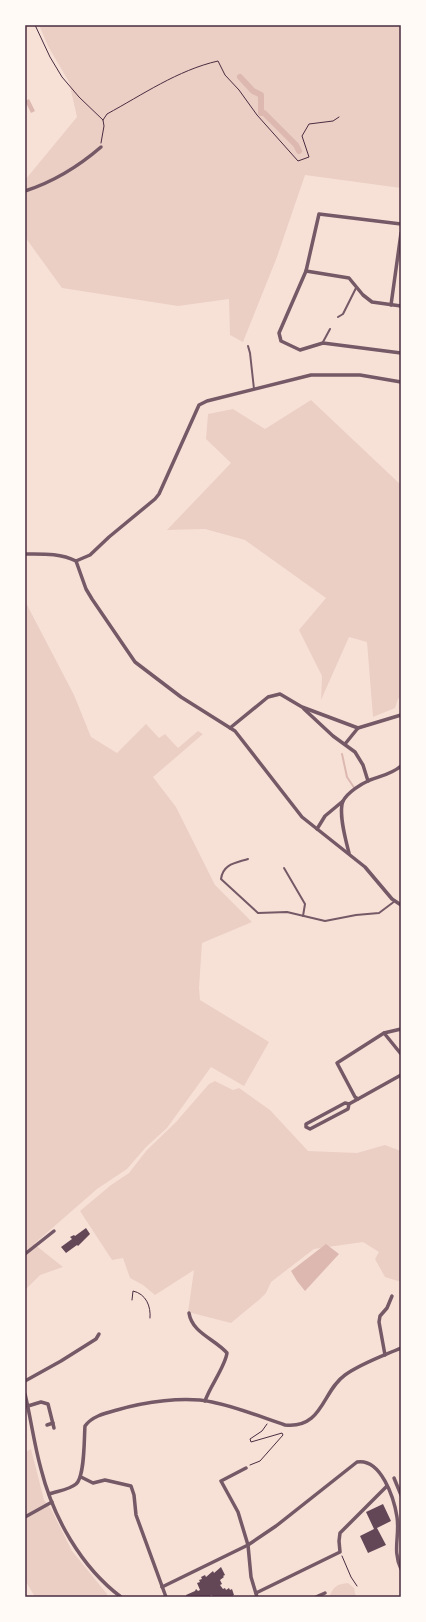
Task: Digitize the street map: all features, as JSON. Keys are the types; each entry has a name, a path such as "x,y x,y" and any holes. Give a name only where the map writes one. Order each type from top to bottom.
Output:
{"street":[{"path":"25,191 36,188 64,173 101,147"},
{"path":"401,224 319,214 306,271 279,333 279,338 281,341 300,350 323,344 401,353"},
{"path":"391,305 401,233"},
{"path":"306,271 349,278 363,295 372,302 401,306"},
{"path":"76,562 90,555 109,537 155,499 159,494 200,405 207,401 311,375 360,375 401,382"},
{"path":"25,554 52,554 66,556 76,562 86,589 135,662 181,697 235,731 302,817 365,867 395,901 401,905"},
{"path":"230,728 268,697 280,694 302,707 358,728"},
{"path":"302,707 333,736 356,752 363,765 368,781"},
{"path":"345,744 358,728 401,716"},
{"path":"317,829 325,816 343,801 353,790 368,781 387,774 401,766"},
{"path":"343,801 343,818 349,854"},
{"path":"358,1099 355,1098 337,1063 384,1033 401,1030"},
{"path":"384,1033 401,1054"},
{"path":"349,1104 348,1109 310,1129 306,1127 306,1124 344,1103 349,1104 401,1075"},
{"path":"25,1254 54,1231"},
{"path":"385,1355 379,1322 380,1316 387,1308 392,1296"},
{"path":"189,1313 190,1321 197,1329 227,1353 226,1359 209,1388 205,1401"},
{"path":"25,1381 61,1362 96,1339 99,1334"},
{"path":"49,1494 77,1484 81,1477 85,1426 88,1422 107,1413 126,1407 157,1402 205,1401 230,1407 286,1425 294,1426 310,1420 317,1414 338,1381 344,1376 353,1370 401,1348"},
{"path":"25,1394 41,1468 52,1502 65,1529 86,1562 115,1595 121,1597"},
{"path":"28,1406 42,1402 48,1404 54,1428"},
{"path":"47,1425 53,1423"},
{"path":"162,1587 248,1544 276,1526 357,1462 363,1461 375,1468 382,1475 387,1486 397,1518 396,1559 401,1569"},
{"path":"246,1468 221,1481 238,1512 248,1544 251,1577 256,1595 340,1552 340,1533 387,1486"},
{"path":"81,1477 93,1483 105,1480 131,1486 134,1495 136,1515 166,1597"},
{"path":"394,1478 401,1495"},
{"path":"25,1516 52,1502"},
{"path":"316,1597 325,1592"}],"lane":[{"path":"338,317 343,314 357,287"},
{"path":"323,344 330,329"},
{"path":"248,346 254,389"},
{"path":"248,859 227,866 222,872 221,879 258,913 287,912 325,921 356,915 379,914 395,901"},
{"path":"284,868 305,904 303,916"}],"path":[{"path":"35,25 50,57 62,77 91,110 103,120 104,126 101,147"},
{"path":"103,120 107,114 167,81 204,64 218,61 225,75 239,90 257,115 298,160 308,157 302,136 309,124 333,121 339,117"},
{"path":"132,1300 133,1291 144,1297 149,1306 150,1318"},
{"path":"246,1468 260,1461 283,1435 282,1433 251,1442 250,1439 262,1431 268,1423"},
{"path":"340,1552 351,1577 357,1586"}],"shaded area":[{"path":"39,25 401,25 401,188 305,175 277,257 243,342 230,335 229,299 178,306 62,288 25,237 25,180 77,117 69,82 48,46"},
{"path":"29,99 35,111 31,113 25,101"},
{"path":"311,400 401,485 401,696 398,699 395,708 373,717 367,642 349,637 321,700 322,676 299,630 326,598 245,540 205,529 167,530 231,463 206,439 208,414 233,409 265,429"},
{"path":"25,601 74,695 91,737 117,753 146,724 159,738 165,734 178,748 198,731 203,734 153,777 176,807 215,885 252,922 202,943 199,988 200,1000 269,1042 244,1086 211,1067 167,1128 146,1147 127,1169 97,1189 34,1244 63,1267 40,1275 25,1290"},
{"path":"215,1081 233,1090 239,1088 270,1110 308,1151 357,1153 385,1145 401,1151 401,1282 385,1277 375,1259 379,1252 363,1242 314,1249 271,1282 266,1293 231,1323 188,1312 194,1270 155,1295 143,1285 130,1278 123,1258 112,1260 80,1211 111,1185 129,1173 146,1151 176,1122 209,1084"},
{"path":"326,1244 339,1254 305,1291 291,1271"},
{"path":"31,1449 44,1500 51,1509 72,1551 107,1594 107,1597 35,1597 25,1580 25,1452"},
{"path":"348,1583 354,1588 356,1597 330,1597 337,1586"}],"building":[{"path":"86,1228 90,1234 78,1246 77,1245 66,1253 61,1247 72,1239 70,1237 75,1236"},
{"path":"383,1504 391,1521 377,1528 386,1545 368,1553 360,1536 374,1529 366,1512"},
{"path":"221,1567 225,1575 220,1580 222,1584 220,1585 226,1590 229,1588 230,1590 232,1589 234,1597 213,1597 212,1595 208,1597 186,1597 186,1595 195,1591 196,1589 198,1591 200,1590 197,1583 202,1579 201,1577 205,1575 206,1577 213,1571 214,1573"}],"waterway":[{"path":"240,77 253,91 261,95 261,113 264,113 296,145 299,151"},
{"path":"342,754 347,777 355,789"}]}
